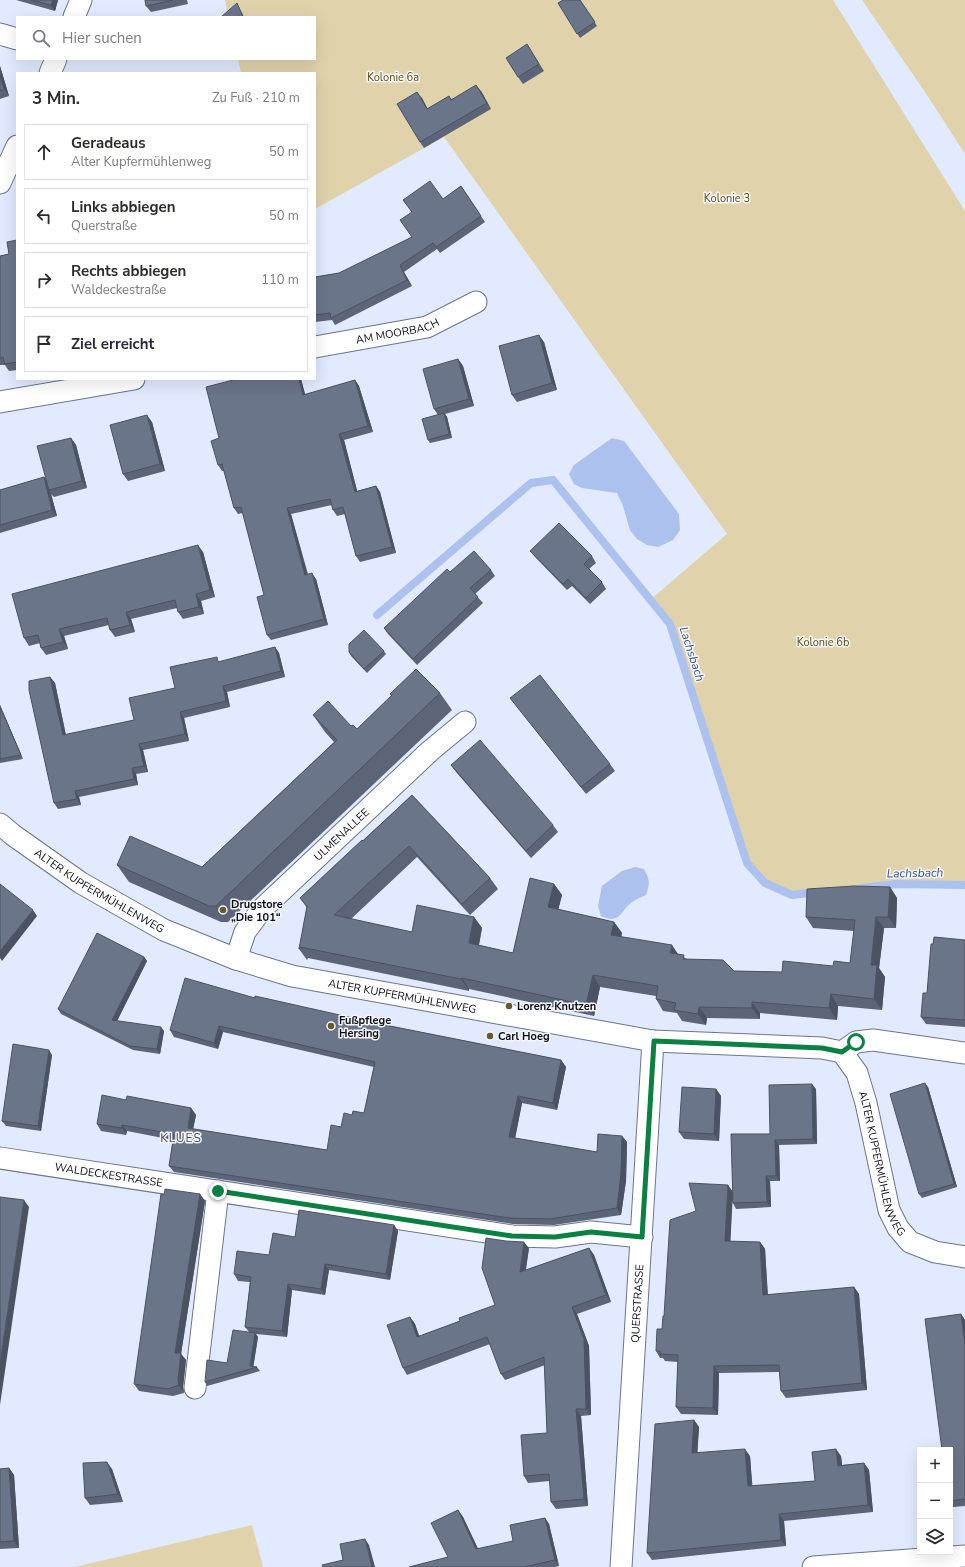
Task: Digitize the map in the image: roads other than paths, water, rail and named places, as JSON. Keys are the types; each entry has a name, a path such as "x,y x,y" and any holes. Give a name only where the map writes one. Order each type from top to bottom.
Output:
{"street":[{"path":"74,16 81,0"},
{"path":"0,34 16,39"},
{"path":"50,72 56,60"},
{"path":"0,184 16,148"},
{"name":"AM MOORBACH","path":"316,347 427,328 476,302"},
{"path":"0,402 128,380"},
{"name":"ULMENALLEE","path":"236,959 245,932 262,909 430,751 465,722"},
{"name":"ALTER KUPFERMÜHLENWEG","path":"0,824 81,883 164,930 236,959 292,976 654,1041 822,1048 842,1052 857,1073 866,1103 889,1210 898,1228 910,1242 935,1252 965,1257"},
{"path":"842,1052 856,1042 873,1040 965,1053"},
{"name":"QUERSTRASSE","path":"621,1567 654,1041"},
{"name":"WALDECKESTRASSE","path":"0,1158 512,1236 555,1237 591,1232 642,1237"},
{"path":"195,1388 218,1191"},
{"path":"813,1567 943,1562 965,1556"}],"water":[{"path":"612,438 624,441 679,514 680,530 673,540 658,547 647,545 637,539 630,530 623,506 617,493 582,488 574,484 569,474 574,465"},
{"path":"635,867 644,869 647,876 649,884 646,895 632,902 616,918 612,919 601,916 598,906 602,886 622,871"}],"waterway":[{"name":"Lachsbach","path":"377,615 531,483 553,480 670,624 747,863 765,883 792,895 817,892"},
{"name":"Lachsbach","path":"862,888 897,884 965,885"}],"place":[{"name":"Drugstore „Die 101“","path":"223,910"},
{"name":"Lorenz Knutzen","path":"509,1006"},
{"name":"Fußpflege Hersing","path":"331,1026"},
{"name":"Carl Hoeg","path":"490,1036"}],"district":[{"name":"KLUES","path":"181,1138"}],"park label":[{"name":"Kolonie 6a","path":"393,77"},
{"name":"Kolonie 3","path":"727,198"},
{"name":"Kolonie 6b","path":"823,642"}]}
